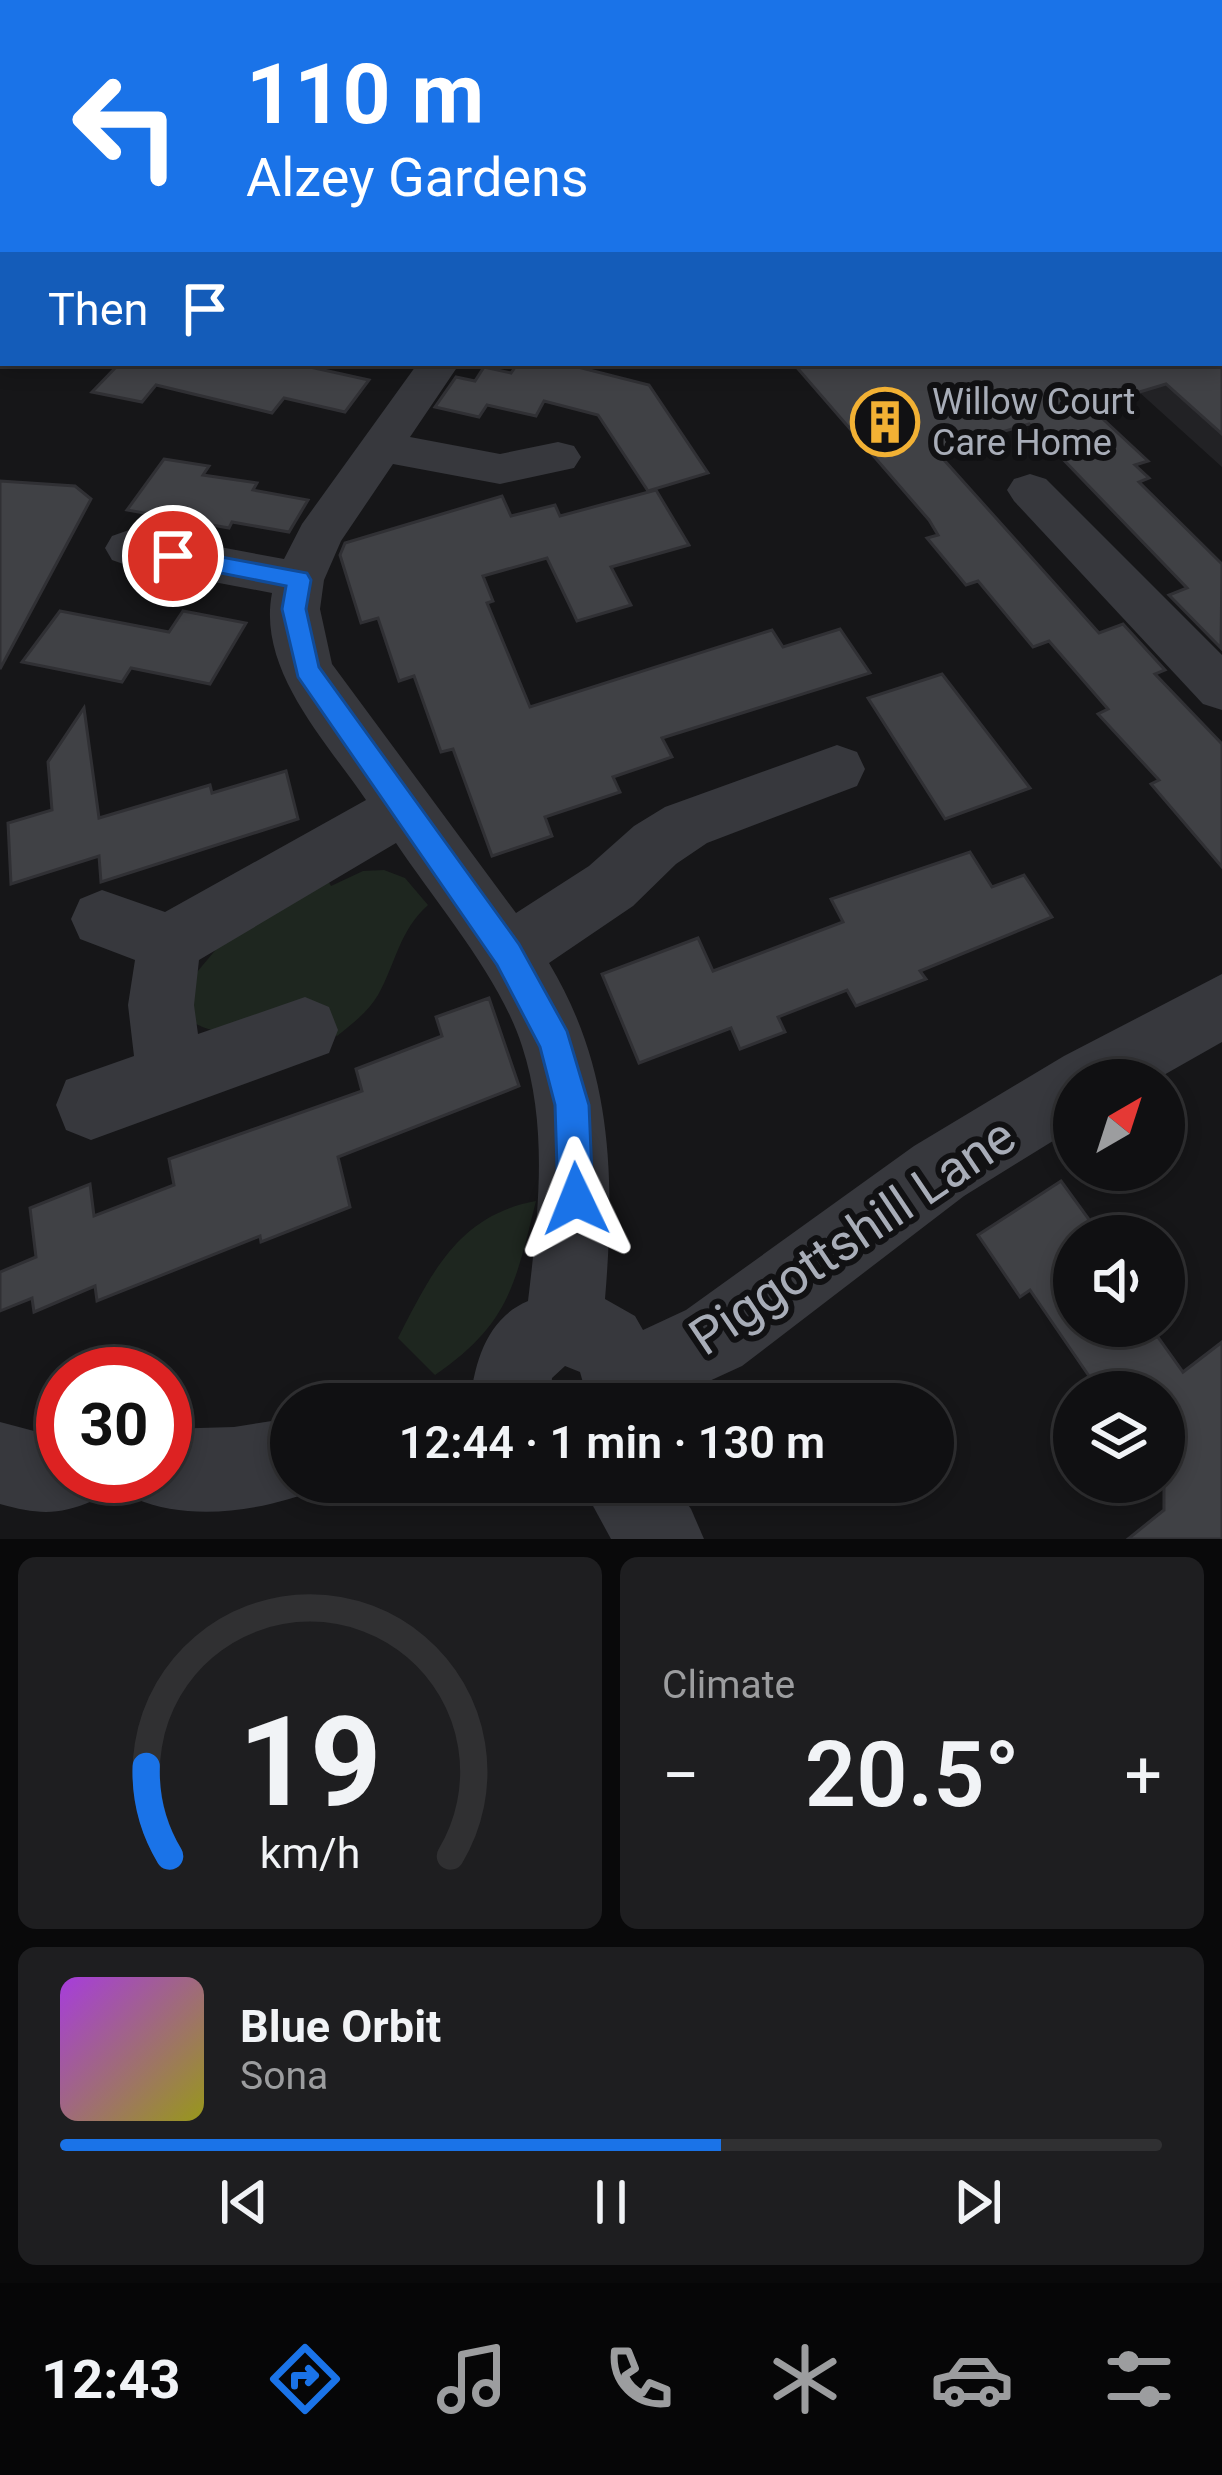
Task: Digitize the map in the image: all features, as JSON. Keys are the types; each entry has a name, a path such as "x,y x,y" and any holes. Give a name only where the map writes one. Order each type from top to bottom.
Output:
{"street":[{"path":"434,366 319,536 299,580 295,623 307,670 508,955 555,1042 572,1105 576,1199 564,1326"},
{"path":"383,447 500,469 558,457"},
{"path":"1030,490 1221,686"},
{"path":"129,548 299,580"},
{"path":"508,955 611,886 655,844 686,825 837,769"},
{"path":"103,919 169,943 404,808"},
{"path":"169,943 160,1005 170,1077"},
{"path":"1126,1059 1222,1006"},
{"path":"91,1105 305,1030"},
{"name":"Piggottshill Lane","path":"641,1383 714,1339 939,1171 1053,1101"},
{"path":"512,1383 521,1356 548,1331 564,1326 585,1329 604,1339 619,1356 626,1383"},
{"path":"192,1469 270,1462"},
{"path":"0,1463 36,1472"},
{"path":"636,1503 661,1539"}],"shaded area":[{"path":"1110,366 1222,366 1222,467"},
{"path":"384,870 405,878 428,905 404,936 374,1001 337,1036 301,1027 227,1032 193,1022 187,984 218,947 326,877 331,886 363,871"},
{"path":"536,1201 514,1280 494,1320 435,1375 398,1338 423,1292 467,1234 509,1208"}],"building":[{"path":"117,366 311,366 369,380 345,412 284,398 272,413 156,385 142,402 92,392"},
{"path":"516,366 574,366 649,385 708,473 648,491 598,415 544,401 536,416 487,405 479,417 435,407 456,377 475,381 484,367 511,373"},
{"path":"796,366 1222,366 1222,434 1166,384 1090,407 1148,461 1135,465 1149,478 1139,482 1222,564 1221,648 1169,595 1187,588 1029,424 936,451 1099,633 1123,624 1165,670 1155,674 1222,744 1222,867 1151,784 1159,780 1098,714 1108,709 1049,641 1033,647 978,581 966,585 927,538 938,535"},
{"path":"164,459 209,466 203,475 257,483 253,490 308,500 289,532 232,522 229,528 127,510"},
{"path":"0,481 75,486 91,499 0,669"},
{"path":"656,490 689,545 611,567 631,605 577,621 547,558 483,576 493,601 487,603 530,707 772,630 783,647 840,629 870,673 662,738 672,757 613,777 620,792 545,817 552,836 492,856 453,749 441,752 414,676 399,681 378,618 361,623 340,555 345,543 502,496 511,516 555,505 560,516"},
{"path":"60,611 169,632 183,611 246,623 210,684 131,668 122,682 22,662"},
{"path":"942,674 1030,788 945,819 868,698"},
{"path":"84,708 99,818 210,785 212,793 286,771 298,819 101,882 99,856 11,884 8,823 52,810 48,762"},
{"path":"970,852 992,887 1024,875 1052,917 920,971 926,979 856,1006 847,990 778,1017 785,1032 740,1049 731,1028 639,1063 602,974 698,938 713,971 843,922 831,899"},
{"path":"489,998 519,1086 338,1157 350,1207 261,1242 260,1236 97,1301 95,1286 34,1312 32,1298 0,1311 0,1272 36,1257 30,1208 90,1184 94,1216 174,1185 169,1159 362,1091 356,1069 442,1036 436,1017"},
{"path":"1053,1186 1053,1191 1068,1191 1086,1215 1053,1215 1053,1324 1030,1290 1020,1297 978,1235"},
{"path":"1222,1342 1222,1539 1128,1539 1164,1510 1164,1503 1185,1503 1184,1371"},
{"path":"1069,1347 1165,1347 1182,1371 1086,1371"}],"place":[{"name":"Willow Court Care Home","path":"885,422"}],"route":[{"path":"173,556 299,580 294,609 307,670 465,890 508,955 555,1042 572,1105 576,1199"}]}
